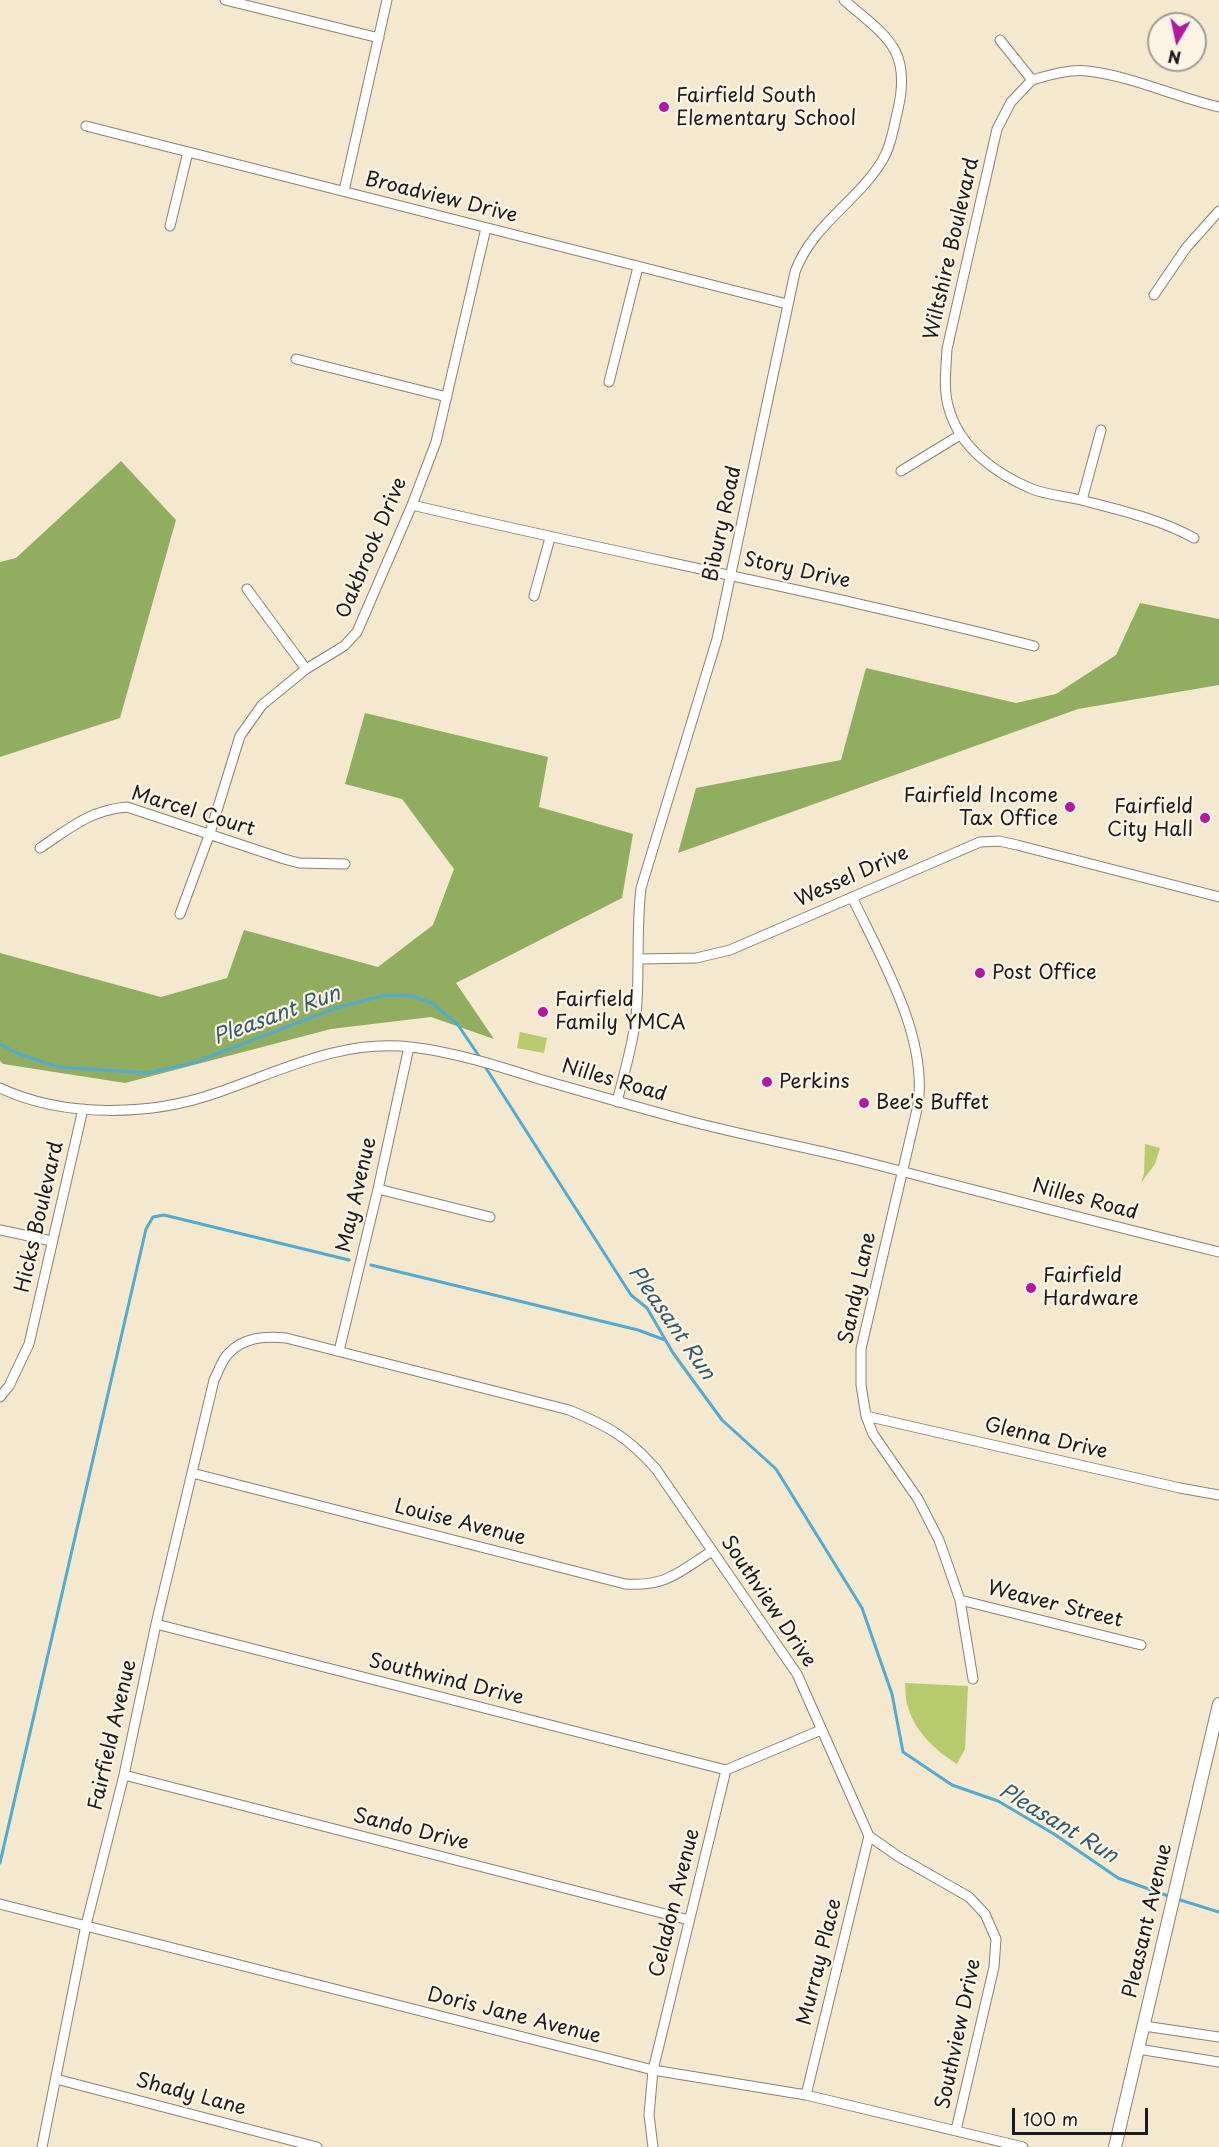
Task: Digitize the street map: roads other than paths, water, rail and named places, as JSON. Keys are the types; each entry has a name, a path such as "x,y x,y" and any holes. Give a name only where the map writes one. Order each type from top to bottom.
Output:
{"main road":[{"name":"Pleasant Avenue","path":"1115,2147 1176,1889 1214,1753 1219,1704"}],"street":[{"path":"225,0 245,2 379,38"},
{"path":"344,191 387,0"},
{"name":"Bibury Road","path":"617,1102 636,1018 640,888 717,639 788,304 802,254 815,236 883,160 889,146 901,95 903,73 897,52 884,34 844,0"},
{"path":"1000,39 1032,80 1062,72 1086,70 1117,76 1195,102 1219,107"},
{"name":"Wiltshire Boulevard","path":"960,435 949,408 945,382 947,349 997,129 1011,102 1032,80"},
{"name":"Broadview Drive","path":"86,126 788,304"},
{"path":"170,226 188,152"},
{"path":"1154,295 1186,248 1219,211"},
{"name":"Oakbrook Drive","path":"180,914 210,833 240,736 262,705 306,669 344,646 357,632 412,506 436,442 486,228"},
{"path":"609,382 638,267"},
{"path":"296,359 447,397"},
{"path":"1082,500 1101,430"},
{"path":"901,471 960,435 983,460 1004,475 1034,490 1082,500 1175,527 1194,538"},
{"name":"Story Drive","path":"412,506 550,538 907,613 1034,646"},
{"path":"534,596 550,538"},
{"path":"247,589 306,669"},
{"name":"Marcel Court","path":"40,848 85,817 108,808 127,807 299,863 345,864"},
{"name":"Wessel Drive","path":"639,959 696,958 730,950 980,842 999,841 1219,897"},
{"name":"Sandy Lane","path":"852,897 905,1013 918,1056 920,1095 861,1349 861,1385 866,1416 873,1434 918,1499 939,1540 960,1600 973,1679"},
{"name":"Nilles Road","path":"0,1088 46,1103 83,1109 127,1110 175,1105 214,1094 319,1055 350,1048 409,1047 442,1052 515,1071 696,1123 1219,1252"},
{"name":"May Avenue","path":"339,1351 409,1047"},
{"name":"Hicks Boulevard","path":"0,1397 9,1386 29,1344 83,1109"},
{"path":"378,1189 490,1217"},
{"path":"0,1230 52,1241"},
{"name":"Southview Drive","path":"243,1343 264,1336 286,1338 569,1410 602,1423 627,1438 646,1457 796,1674 869,1836 898,1857 969,1897 985,1914 996,1939 994,1967 956,2130"},
{"name":"Fairfield Avenue","path":"42,2147 86,1925 124,1775 156,1624 214,1380 227,1354 243,1343"},
{"name":"Glenna Drive","path":"866,1416 1219,1495"},
{"name":"Louise Avenue","path":"192,1473 625,1584 644,1586 667,1580 712,1551"},
{"name":"Weaver Street","path":"960,1600 1141,1645"},
{"name":"Southwind Drive","path":"156,1624 726,1770"},
{"path":"726,1770 821,1730"},
{"name":"Celadon Avenue","path":"653,2147 649,2115 653,2070 726,1770"},
{"name":"Sando Drive","path":"124,1775 689,1920"},
{"name":"Murray Place","path":"806,2095 869,1836"},
{"name":"Doris Jane Avenue","path":"0,1904 653,2070 806,2095 1023,2147"},
{"path":"1144,2026 1219,2037"},
{"path":"1138,2049 1219,2062"},
{"name":"Shady Lane","path":"56,2079 317,2147"}],"waterway":[{"name":"Pleasant Run","path":"0,1044 19,1054 58,1067 148,1073 193,1063 336,1008 381,996 409,995 432,1003 458,1025 481,1059"},
{"name":"Pleasant Run","path":"484,1065 631,1295 647,1308 673,1353 722,1420 776,1469 862,1608 892,1694 903,1752 952,1785 998,1801 1054,1834 1118,1878 1171,1897"},
{"path":"0,1863 146,1229 153,1217 164,1215 349,1260"},
{"path":"371,1265 638,1330 665,1340"},
{"name":"Pleasant Run","path":"1177,1899 1219,1912"}],"place":[{"name":"Fairfield South Elementary School","path":"664,107"},
{"name":"Fairfield Income Tax Office","path":"1070,807"},
{"name":"Fairfield City Hall","path":"1205,818"},
{"name":"Post Office","path":"980,973"},
{"name":"Fairfield Family YMCA","path":"543,1012"},
{"name":"Perkins","path":"767,1082"},
{"name":"Bee's Buffet","path":"864,1103"},
{"name":"Fairfield Hardware","path":"1031,1288"}]}
